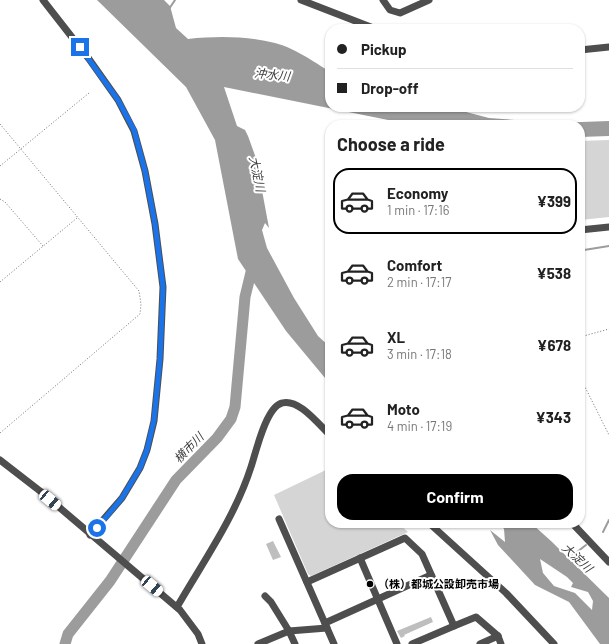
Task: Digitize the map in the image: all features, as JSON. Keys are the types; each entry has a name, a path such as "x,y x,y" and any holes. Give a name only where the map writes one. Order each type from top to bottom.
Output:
{"street":[{"path":"43,0 89,59 118,100 134,130 145,171 155,224 163,287 160,359 154,420 147,450 140,468 122,498 92,536"},
{"path":"301,0 363,24"},
{"path":"383,0 390,10 400,13 429,0"},
{"path":"585,50 609,48"},
{"path":"585,229 609,227"},
{"path":"177,607 229,518 247,479 266,422 272,410 280,403 288,401 298,404 325,430"},
{"path":"0,460 40,491 177,607 191,624 202,644"},
{"path":"279,519 334,644"},
{"path":"434,528 506,593 554,644"},
{"path":"577,528 609,562"},
{"path":"307,582 405,538 422,554 454,626"},
{"path":"360,558 397,644"},
{"path":"258,644 289,630 326,625 378,599 432,575"},
{"path":"265,596 271,602 289,630 295,644"},
{"path":"412,644 476,617 498,636 501,644"},
{"path":"480,644 498,636"}],"path":[{"path":"0,166 89,94"},
{"path":"0,124 139,291 141,304 140,314 0,433"},
{"path":"0,199 5,202 43,246"},
{"path":"0,282 77,218"},
{"path":"585,336 609,329"},
{"path":"585,387 609,435"}],"shaded area":[{"path":"609,140 609,217 585,219 585,141"},
{"path":"325,470 325,528 404,528 408,532 311,576 308,574 274,495"}],"water":[{"path":"97,0 164,0 170,6 176,28 188,39 210,37 243,38 275,43 296,51 325,69 325,107 224,87 237,126 245,130 261,172 261,185 269,228 265,223 262,230 267,248 294,298 318,336 325,342 325,378 286,331 238,259 215,140 186,87"},
{"path":"348,112 466,112 489,118 515,120 388,120"},
{"path":"609,121 609,136 585,137 585,122"},
{"path":"503,528 537,528 551,541 609,598 609,644 600,644 569,602 535,585 498,545 490,530 505,542","holes":["540,559 567,577 573,583 571,587 588,592 593,601 592,610 575,593 554,586 543,573"]}],"building":[{"path":"273,541 281,557 273,560 266,544"},
{"path":"431,617 433,622 404,635 405,636 401,638 397,631"}],"waterway":[{"path":"169,9 175,0"},
{"path":"585,250 609,246"},
{"name":"横市川","path":"65,644 68,634 110,581 176,480 217,438 231,419 235,407 245,297 253,264"},
{"path":"603,532 609,520"},
{"name":"大淀川","path":"568,559 586,545"}],"place":[{"name":"（株）都城公設卸売市場","path":"370,584"}],"route":[{"path":"80,47 118,100 134,130 145,171 155,224 163,287 160,359 154,420 147,450 140,468 122,498 97,528"}],"water label":[{"name":"沖水川","path":"272,75"}]}
